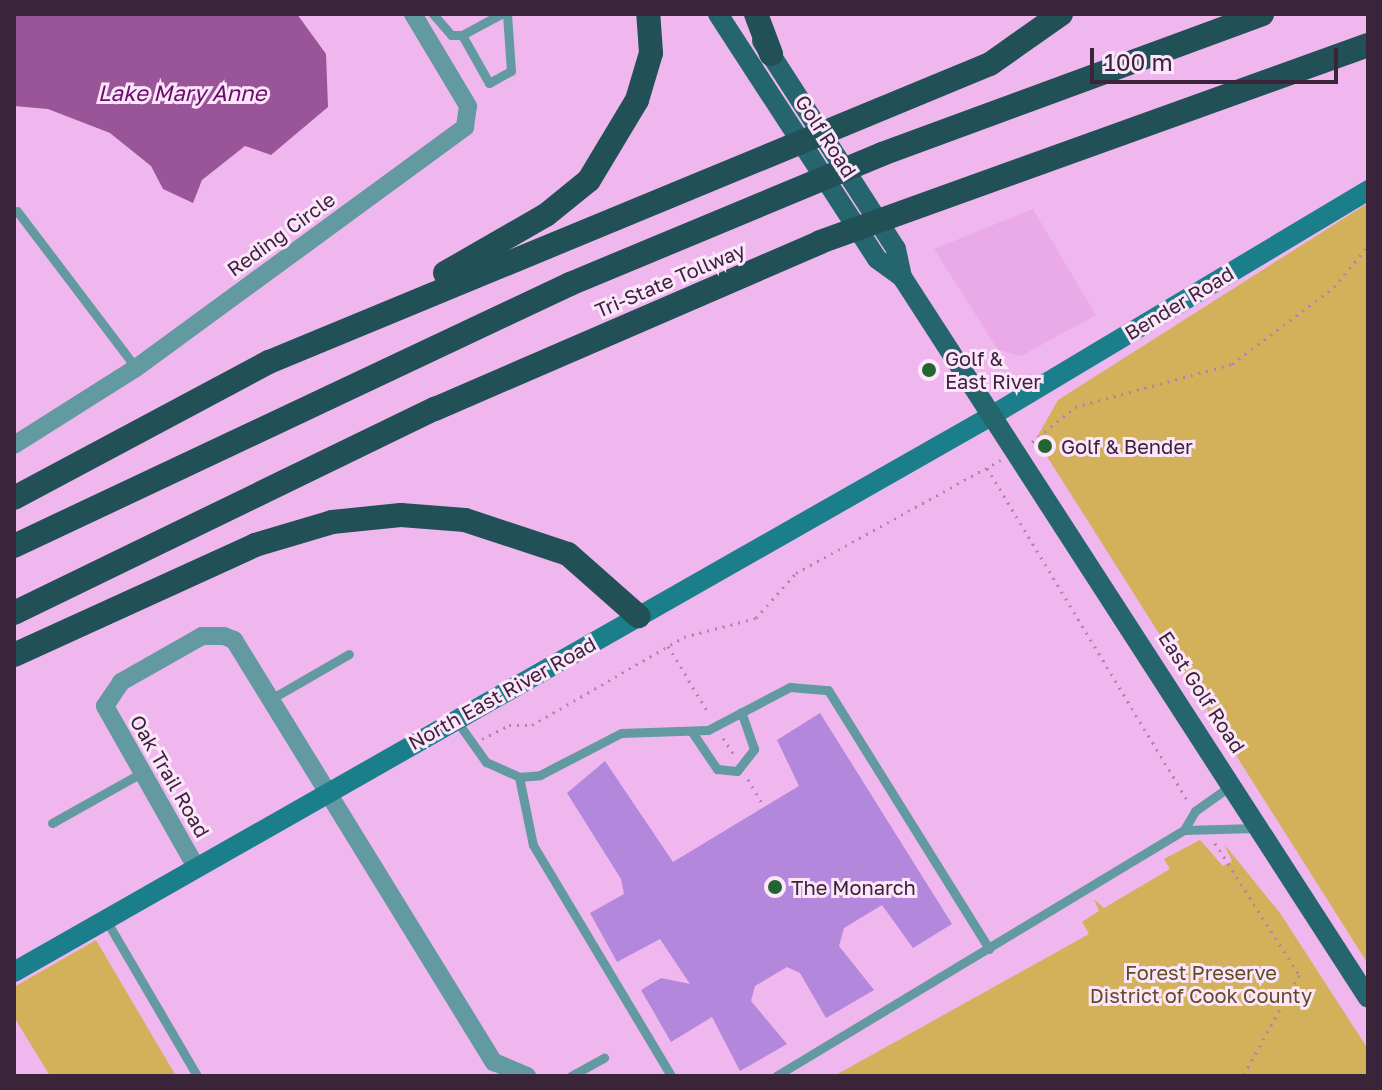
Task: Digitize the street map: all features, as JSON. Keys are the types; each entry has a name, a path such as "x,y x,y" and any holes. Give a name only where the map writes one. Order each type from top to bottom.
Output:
{"highway":[{"path":"14,498 357,323 546,215 589,180 637,100 651,53 648,14"},
{"path":"756,14 771,54"},
{"path":"357,323 854,117 990,64 1061,14"},
{"name":"Tri-State Tollway","path":"14,546 323,395 787,192 1262,14"},
{"name":"Tri-State Tollway","path":"14,613 435,409 820,242 914,203 1368,45"},
{"path":"14,655 255,545 332,522 401,515 465,520 568,554 638,616"}],"main road":[{"name":"Golf Road","path":"718,14 877,259 902,277"},
{"name":"Golf Road","path":"744,14 896,249 902,277 991,416"},
{"name":"East Golf Road","path":"991,416 1261,827 1368,998"}],"street":[{"name":"Reding Circle","path":"14,445 136,368 465,127 468,106 413,14"},
{"name":"Bender Road","path":"991,416 1368,190"},
{"name":"North East River Road","path":"14,972 991,416"},
{"name":"Oak Trail Road","path":"196,867 105,706 121,682 202,636 234,640 271,699"},
{"path":"271,699 494,1062 528,1076"}],"lane":[{"path":"433,14 451,35 462,35 501,14"},
{"path":"462,35 489,83 511,71 507,14"},
{"path":"17,211 136,368"},
{"path":"271,699 349,654"},
{"path":"456,720 486,762 519,777 540,775 621,733 692,732 790,687 828,690 989,949"},
{"path":"692,732 717,769 737,771 754,749 741,712"},
{"path":"52,823 141,773"},
{"path":"519,777 533,845 671,1076"},
{"path":"776,1076 1184,830 1195,811 1233,784"},
{"path":"1184,830 1261,827"},
{"path":"106,920 197,1076"},
{"path":"571,1076 604,1058"}],"path":[{"path":"1036,439 1075,407 1232,364 1334,287 1368,246"},
{"path":"492,734 532,725 684,637 744,624 796,573 987,468 1185,797"},
{"path":"1212,838 1299,975 1243,1076"}],"shaded area":[{"path":"1033,209 1096,315 1021,356 998,350 934,249"}],"green space":[{"path":"1368,203 1368,964 1036,439 1058,400"},
{"name":"Forest Preserve District of Cook County","path":"1200,840 1223,866 1232,861 1224,844 1280,913 1368,1049 1368,1076 834,1076 1089,934 1082,922 1099,911 1094,899 1104,908 1170,869 1164,859"},
{"path":"96,940 176,1076 50,1076 14,1017 14,987"}],"water":[{"name":"Lake Mary Anne","path":"14,14 297,14 326,54 328,107 271,155 245,146 202,180 193,203 163,189 151,166 110,133 48,109 14,106"}],"building":[{"name":"The Monarch","path":"820,713 952,924 913,948 882,905 844,928 839,946 874,990 826,1018 800,973 787,967 755,986 751,1001 787,1044 740,1071 712,1017 671,1042 641,990 661,978 690,984 660,939 617,962 590,913 624,894 621,879 567,793 605,761 673,862 799,786 777,740"}],"place":[{"name":"Golf & East River","path":"929,370"},
{"name":"Golf & Bender","path":"1045,446"},
{"name":"The Monarch","path":"775,887"}]}
